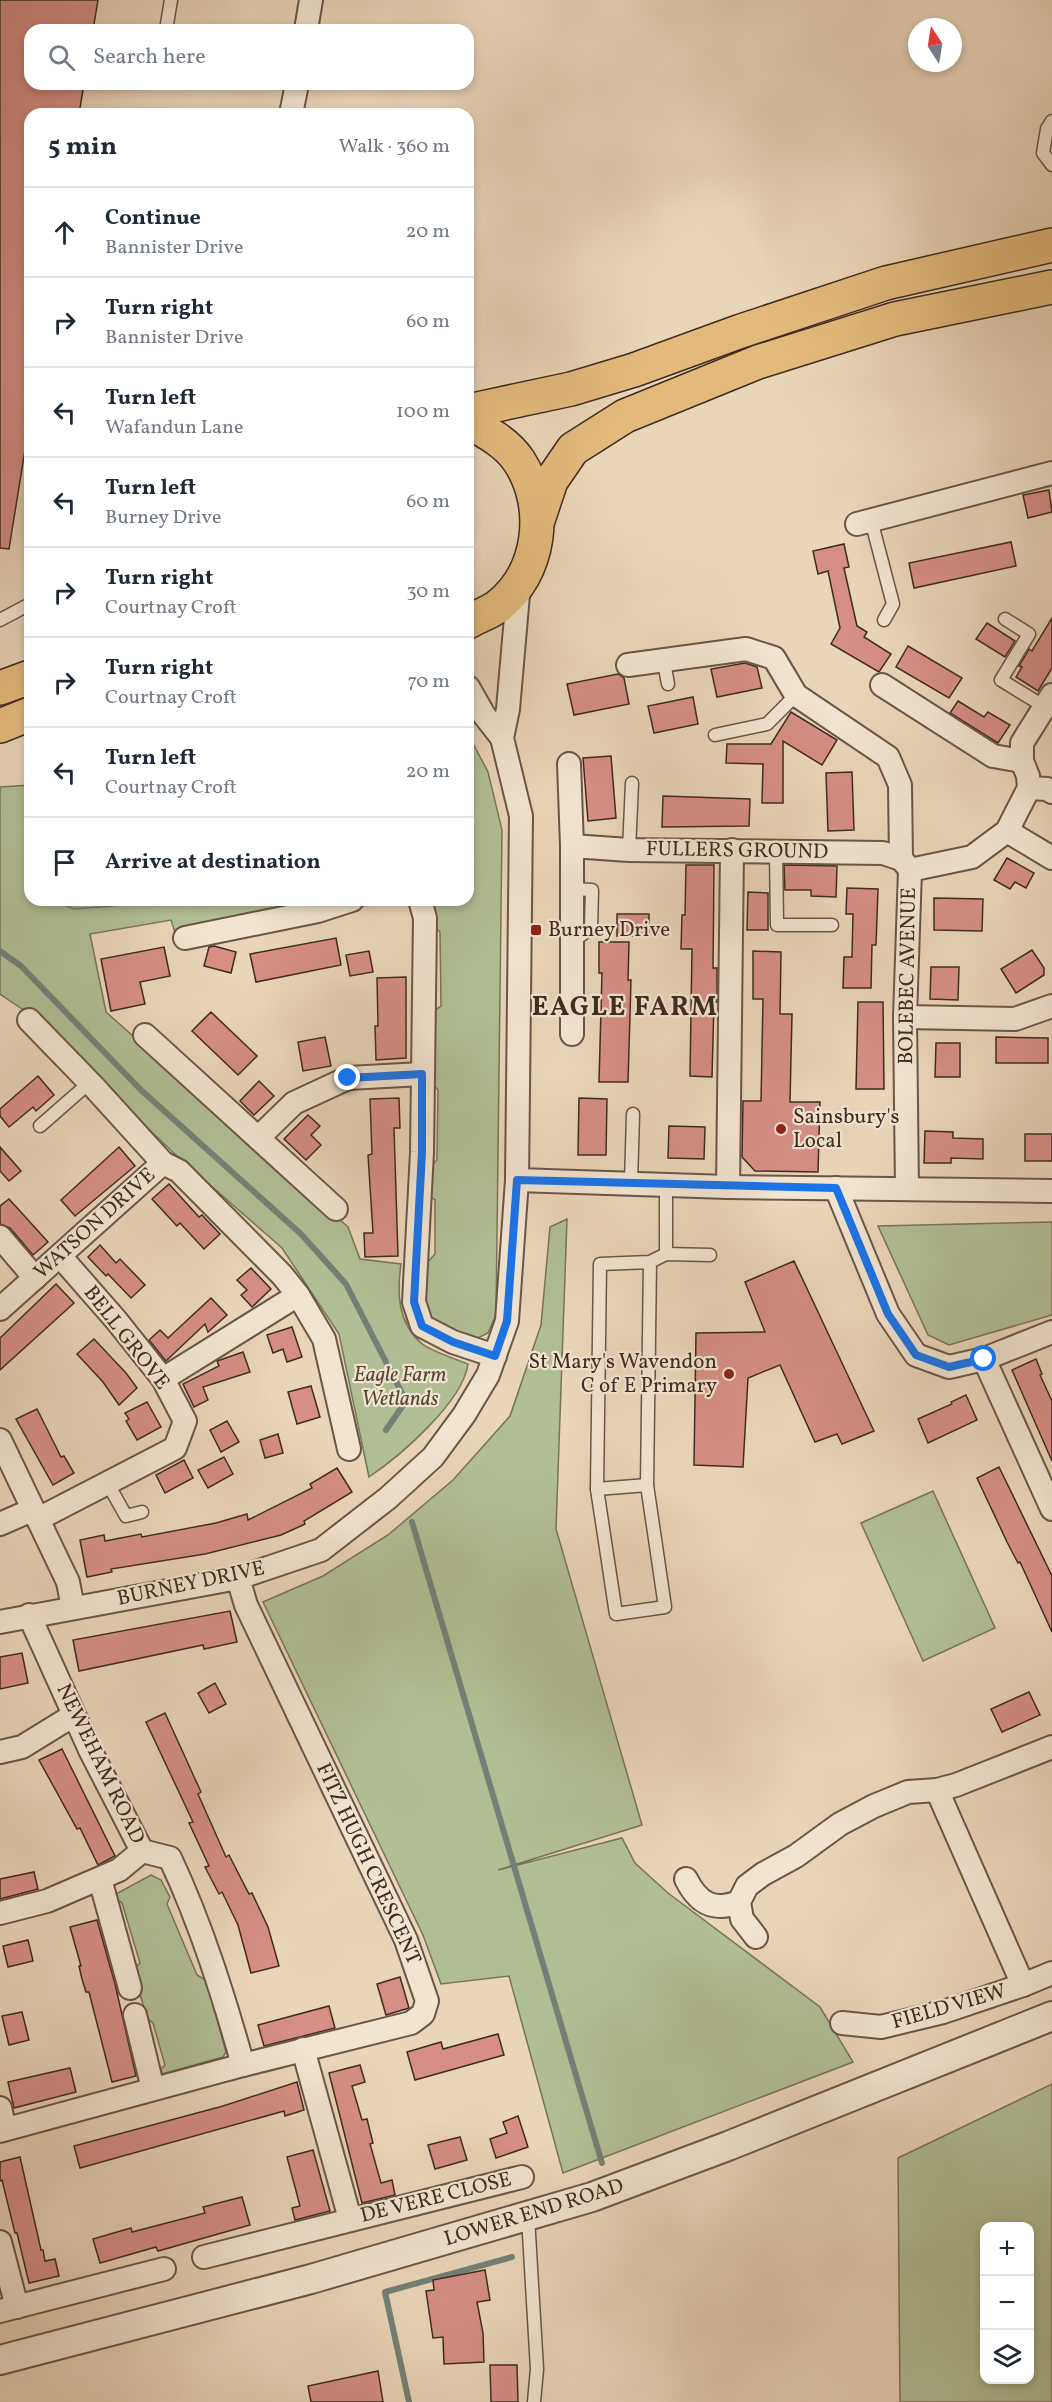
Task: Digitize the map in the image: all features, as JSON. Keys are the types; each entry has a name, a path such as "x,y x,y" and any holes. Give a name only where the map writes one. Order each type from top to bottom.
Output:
{"highway":[{"path":"474,410 571,389 634,370 741,331 886,283 1052,245"},
{"path":"474,619 497,607 519,583 534,553 538,520 551,481 573,449 625,416 758,362 894,319 1052,287"},
{"path":"474,425 496,437 518,460 533,488 538,520"},
{"path":"0,688 24,679"},
{"path":"0,726 24,716"}],"street":[{"path":"307,24 311,0"},
{"path":"292,108 296,90"},
{"path":"864,522 1052,473"},
{"path":"502,738 508,709 519,583"},
{"path":"628,665 664,662 746,649 774,658 795,695 888,757 900,785 906,864"},
{"path":"882,685 993,756 1022,760"},
{"path":"474,698 502,738"},
{"path":"1048,701 1022,743 1022,760 1028,776 1029,788 1047,789 1052,792"},
{"name":"BURNEY DRIVE","path":"0,1622 238,1578 321,1550 388,1498 433,1457 464,1415 488,1376 507,1321 517,1180 521,816 502,738"},
{"path":"569,764 572,846 572,1034"},
{"name":"BOLEBEC AVENUE","path":"907,1189 906,864 972,857 1007,831 1029,788"},
{"path":"1007,831 1052,858"},
{"name":"FULLERS GROUND","path":"572,846 629,850 883,853 906,864"},
{"path":"728,1187 732,850"},
{"path":"185,938 333,906"},
{"path":"422,906 425,918 422,1152 414,1302 422,1326 453,1342 495,1356"},
{"path":"905,1017 1015,1019 1051,1008"},
{"path":"29,1020 163,1162 179,1171 282,1275 298,1295 324,1339 349,1449"},
{"path":"145,1035 336,1209"},
{"path":"258,1138 294,1103 348,1078 422,1074"},
{"name":"WATSON DRIVE","path":"1,1307 163,1162"},
{"path":"517,1180 666,1183 728,1187 1052,1191"},
{"path":"836,1188 888,1314 916,1355 949,1367 984,1359 1052,1332"},
{"path":"0,1238 35,1278"},
{"name":"BELL GROVE","path":"0,1524 35,1514 108,1484 175,1448 185,1421 163,1379 116,1320 60,1256"},
{"path":"163,1379 298,1295"},
{"path":"984,1359 1052,1509"},
{"path":"0,1440 68,1582 73,1608"},
{"name":"FITZ HUGH CRESCENT","path":"2,2123 153,2089 411,2023 423,2014 427,2001 406,1940 246,1605 238,1578"},
{"name":"NEWEHAM ROAD","path":"29,1616 74,1715 142,1851 170,1858 179,1876 192,1904 243,2065"},
{"path":"0,1752 22,1747 74,1715"},
{"path":"756,1937 742,1919 739,1902 747,1886 810,1847 840,1824 874,1806 909,1792 937,1790 1052,1747"},
{"path":"937,1790 1023,1985"},
{"path":"0,1913 47,1901 100,1879 120,1870 142,1851"},
{"path":"100,1879 130,1988"},
{"path":"686,1879 694,1896 712,1905 723,1908 739,1902"},
{"name":"FIELD VIEW","path":"842,2023 881,2026 943,2012 1052,1973"},
{"path":"135,2015 153,2089"},
{"name":"LOWER END ROAD","path":"0,2360 311,2279 592,2197 728,2146 1052,2016"},
{"name":"DE VERE CLOSE","path":"303,2049 350,2220"},
{"name":"DE VERE CLOSE","path":"204,2258 522,2177"},
{"path":"0,2242 9,2309 164,2269"}],"lane":[{"path":"167,24 171,0"},
{"path":"1052,121 1047,129 1043,153 1052,165"},
{"path":"864,522 893,604 884,620"},
{"path":"0,620 24,607"},
{"path":"1005,619 1029,634 1001,680 1048,701"},
{"path":"664,662 668,684"},
{"path":"715,735 767,724 795,695"},
{"path":"629,850 632,783"},
{"path":"776,851 777,925 832,925"},
{"path":"40,1126 89,1083"},
{"path":"631,1183 633,1114"},
{"path":"666,1183 666,1254"},
{"path":"650,1262 647,1485 665,1607 616,1614 597,1489 600,1264 650,1262 666,1254 710,1256"},
{"path":"108,1484 126,1516 142,1512"},
{"path":"597,1489 647,1485"},
{"path":"528,2217 537,2369 534,2402"}],"green space":[{"name":"Eagle Farm Wetlands","path":"474,745 488,772 502,830 496,1315 488,1333 472,1341 428,1318 422,1294 427,1263 435,1254 435,1200 428,1195 430,1166 437,1160 438,1090 428,1077 431,1013 441,1006 440,932 432,924 430,906 474,906"},
{"name":"Eagle Farm Wetlands","path":"24,785 24,906 364,906 285,928 180,948 171,920 90,934 106,1012 348,1227 360,1259 401,1264 400,1306 413,1334 430,1349 468,1364 464,1379 443,1411 413,1442 369,1477 339,1334 282,1248 177,1156 22,1009 0,994 0,787"},
{"path":"567,1219 556,1529 642,1825 498,1870 622,1838 635,1863 668,1893 820,2007 853,2062 563,2173 509,1976 441,1984 423,1935 263,1602 323,1576 388,1535 453,1480 510,1416 541,1325 550,1227"},
{"path":"1052,1222 1052,1315 949,1345 928,1335 878,1226"},
{"path":"933,1491 995,1628 923,1661 861,1523"},
{"path":"151,1875 161,1880 170,1897 167,1904 197,1975 207,1981 226,2052 223,2057 162,2074 161,2069 165,2065 153,2023 147,2018 133,1970 140,1963 122,1903 114,1895"},
{"path":"1052,2084 1052,2402 900,2402 898,2158"}],"water":[{"path":"66,906 113,906 74,909"}],"building":[{"path":"0,0 98,0 94,24 24,24 24,90 83,90 80,108 24,108 24,456 9,549 0,548"},
{"path":"1049,490 1052,512 1028,518 1023,495"},
{"path":"1011,542 1016,566 914,588 909,563"},
{"path":"844,544 849,567 844,568 857,626 867,632 864,637 891,654 879,672 831,644 840,628 828,571 818,574 813,551"},
{"path":"1052,618 1052,668 1038,691 1016,677 1022,667 1019,666 1029,649 1032,651"},
{"path":"987,623 1015,641 1005,657 976,639"},
{"path":"908,646 962,678 949,698 896,667"},
{"path":"745,663 757,667 762,688 717,697 711,669"},
{"path":"618,674 624,678 629,704 574,715 567,684"},
{"path":"693,697 698,724 654,733 648,706"},
{"path":"958,701 984,717 988,712 1010,725 998,743 950,713"},
{"path":"791,712 837,740 822,765 783,741 783,803 762,803 763,764 726,763 727,744 771,744"},
{"path":"611,756 616,818 588,821 583,758"},
{"path":"852,772 854,830 828,831 826,773"},
{"path":"663,796 750,799 749,826 662,827"},
{"path":"1007,858 1034,873 1026,888 1015,882 1010,889 994,880"},
{"path":"686,865 714,865 713,968 717,968 717,1002 714,1002 712,1077 690,1076 692,949 681,949 682,915 685,915"},
{"path":"784,865 837,866 836,897 811,896 811,890 785,890"},
{"path":"847,888 878,889 876,945 872,945 871,988 843,988 844,957 852,957 853,914 846,914"},
{"path":"748,892 768,893 768,930 747,930"},
{"path":"934,898 983,899 982,931 934,930"},
{"path":"617,914 649,914 649,936 617,936"},
{"path":"336,938 341,965 256,982 250,954"},
{"path":"599,942 629,942 628,980 631,980 628,1082 599,1082 602,973 599,973"},
{"path":"214,946 236,952 231,973 204,966 209,947"},
{"path":"164,947 170,976 140,982 145,1004 111,1011 101,959"},
{"path":"1032,950 1044,968 1044,975 1016,993 1001,969"},
{"path":"369,951 373,972 350,976 346,955"},
{"path":"753,951 781,952 780,1014 792,1014 790,1102 820,1102 818,1172 755,1171 742,1157 743,1101 761,1101 763,999 753,999"},
{"path":"931,967 959,967 958,1000 930,999"},
{"path":"406,977 406,1058 376,1060 377,978"},
{"path":"858,1002 883,1002 884,1089 856,1089"},
{"path":"211,1012 257,1056 238,1075 192,1031"},
{"path":"325,1037 331,1066 303,1071 298,1042"},
{"path":"996,1037 1048,1038 1048,1063 996,1063"},
{"path":"936,1043 960,1043 960,1077 935,1077"},
{"path":"38,1076 54,1095 36,1111 33,1107 9,1127 0,1116 0,1109"},
{"path":"259,1081 274,1096 254,1115 240,1101"},
{"path":"399,1098 400,1128 394,1128 398,1256 365,1257 364,1233 373,1233 368,1155 372,1154 370,1099"},
{"path":"579,1098 607,1099 606,1155 578,1155"},
{"path":"308,1115 320,1126 311,1135 321,1145 306,1160 284,1139"},
{"path":"669,1126 705,1127 704,1159 668,1158"},
{"path":"925,1131 953,1132 953,1138 983,1139 983,1159 951,1158 951,1163 924,1163"},
{"path":"1025,1134 1052,1134 1052,1161 1025,1161"},
{"path":"0,1147 21,1171 9,1181 0,1171"},
{"path":"119,1147 135,1166 75,1216 61,1200"},
{"path":"169,1184 199,1217 202,1215 220,1234 204,1249 180,1223 177,1226 152,1199"},
{"path":"9,1199 48,1242 33,1255 10,1228 0,1224 0,1206"},
{"path":"100,1245 116,1263 120,1259 145,1285 131,1298 88,1257"},
{"path":"794,1261 874,1431 842,1444 837,1434 815,1442 780,1365 748,1378 743,1467 694,1465 696,1333 765,1332 745,1282"},
{"path":"251,1268 271,1289 252,1307 241,1295 247,1290 237,1280"},
{"path":"56,1284 74,1303 0,1370 0,1338"},
{"path":"211,1298 227,1315 208,1332 205,1324 166,1361 149,1340 160,1330 168,1338"},
{"path":"292,1327 302,1357 287,1362 283,1349 273,1353 267,1335"},
{"path":"94,1339 137,1388 119,1405 103,1382 77,1354"},
{"path":"243,1352 250,1372 203,1387 208,1400 194,1407 183,1384 219,1366 217,1361"},
{"path":"1036,1359 1042,1374 1040,1375 1052,1401 1052,1461 1012,1370"},
{"path":"311,1386 320,1417 297,1424 288,1392"},
{"path":"966,1395 977,1420 928,1443 918,1419"},
{"path":"147,1402 161,1427 137,1440 126,1421 129,1419 125,1413"},
{"path":"37,1409 61,1457 64,1456 74,1473 53,1485 16,1419"},
{"path":"227,1421 239,1442 221,1452 210,1430"},
{"path":"278,1434 283,1453 265,1458 260,1440"},
{"path":"224,1457 233,1474 208,1488 198,1470"},
{"path":"184,1460 193,1478 165,1493 156,1475"},
{"path":"999,1467 1052,1576 1052,1632 1020,1562 1018,1563 1007,1542 977,1478"},
{"path":"337,1468 352,1492 304,1521 305,1524 281,1535 205,1554 111,1569 112,1572 87,1577 80,1540 104,1535 105,1541 141,1534 142,1537 216,1523 247,1514 248,1520 312,1488 310,1484"},
{"path":"230,1611 237,1642 204,1649 203,1645 79,1671 73,1640"},
{"path":"22,1653 28,1683 0,1689 0,1657"},
{"path":"215,1683 226,1704 209,1713 198,1693"},
{"path":"1029,1692 1040,1715 1002,1732 991,1709"},
{"path":"165,1713 201,1792 198,1794 226,1857 229,1855 249,1894 252,1893 268,1927 279,1966 251,1973 238,1925 222,1892 219,1894 205,1867 209,1866 189,1823 193,1822 146,1722"},
{"path":"62,1749 115,1856 98,1865 80,1828 77,1829 39,1760"},
{"path":"34,1872 38,1889 0,1899 0,1879"},
{"path":"97,1920 115,1984 136,2076 112,2082 89,1992 86,1992 82,1979 79,1966 81,1966 70,1927"},
{"path":"28,1940 33,1961 8,1967 3,1946"},
{"path":"400,1977 409,2008 386,2015 377,1984"},
{"path":"329,2006 335,2028 264,2046 258,2025"},
{"path":"22,2012 29,2040 9,2045 2,2016"},
{"path":"498,2034 504,2055 415,2080 407,2052 441,2042 443,2049"},
{"path":"360,2065 365,2082 352,2086 362,2120 367,2119 373,2143 370,2144 381,2183 392,2180 395,2195 362,2203 329,2073"},
{"path":"70,2068 76,2092 14,2108 8,2082"},
{"path":"297,2082 304,2110 285,2116 284,2111 80,2168 74,2146 223,2106"},
{"path":"518,2116 528,2147 496,2158 490,2139 507,2133 503,2122"},
{"path":"460,2137 467,2160 435,2169 428,2145"},
{"path":"313,2150 330,2211 295,2220 292,2208 300,2206 287,2157"},
{"path":"20,2157 41,2250 43,2250 45,2261 55,2259 59,2276 29,2283 2,2180 0,2181 0,2162"},
{"path":"242,2197 250,2225 158,2251 156,2247 100,2263 93,2239 131,2228 132,2232 205,2213 203,2207"},
{"path":"485,2270 490,2300 477,2302 483,2333 484,2362 444,2364 443,2337 433,2338 426,2291 434,2290 433,2280"},
{"path":"490,2365 517,2365 518,2402 491,2402"},
{"path":"378,2371 383,2402 311,2402 308,2386"}],"waterway":[{"path":"0,951 21,966 141,1090 301,1234 346,1284 406,1401 386,1430"},
{"path":"412,1522 602,2163"},
{"path":"409,2402 385,2292 512,2257"}],"place":[{"name":"Burney Drive","path":"536,930"},
{"name":"Sainsbury's Local","path":"781,1129"},
{"name":"St Mary's Wavendon C of E Primary","path":"729,1374"}],"district":[{"name":"EAGLE FARM","path":"625,1008"}],"route":[{"path":"348,1078 422,1074 422,1152 414,1302 422,1326 453,1342 495,1356 507,1321 517,1180 836,1188 888,1314 916,1355 949,1367 984,1359"}]}
